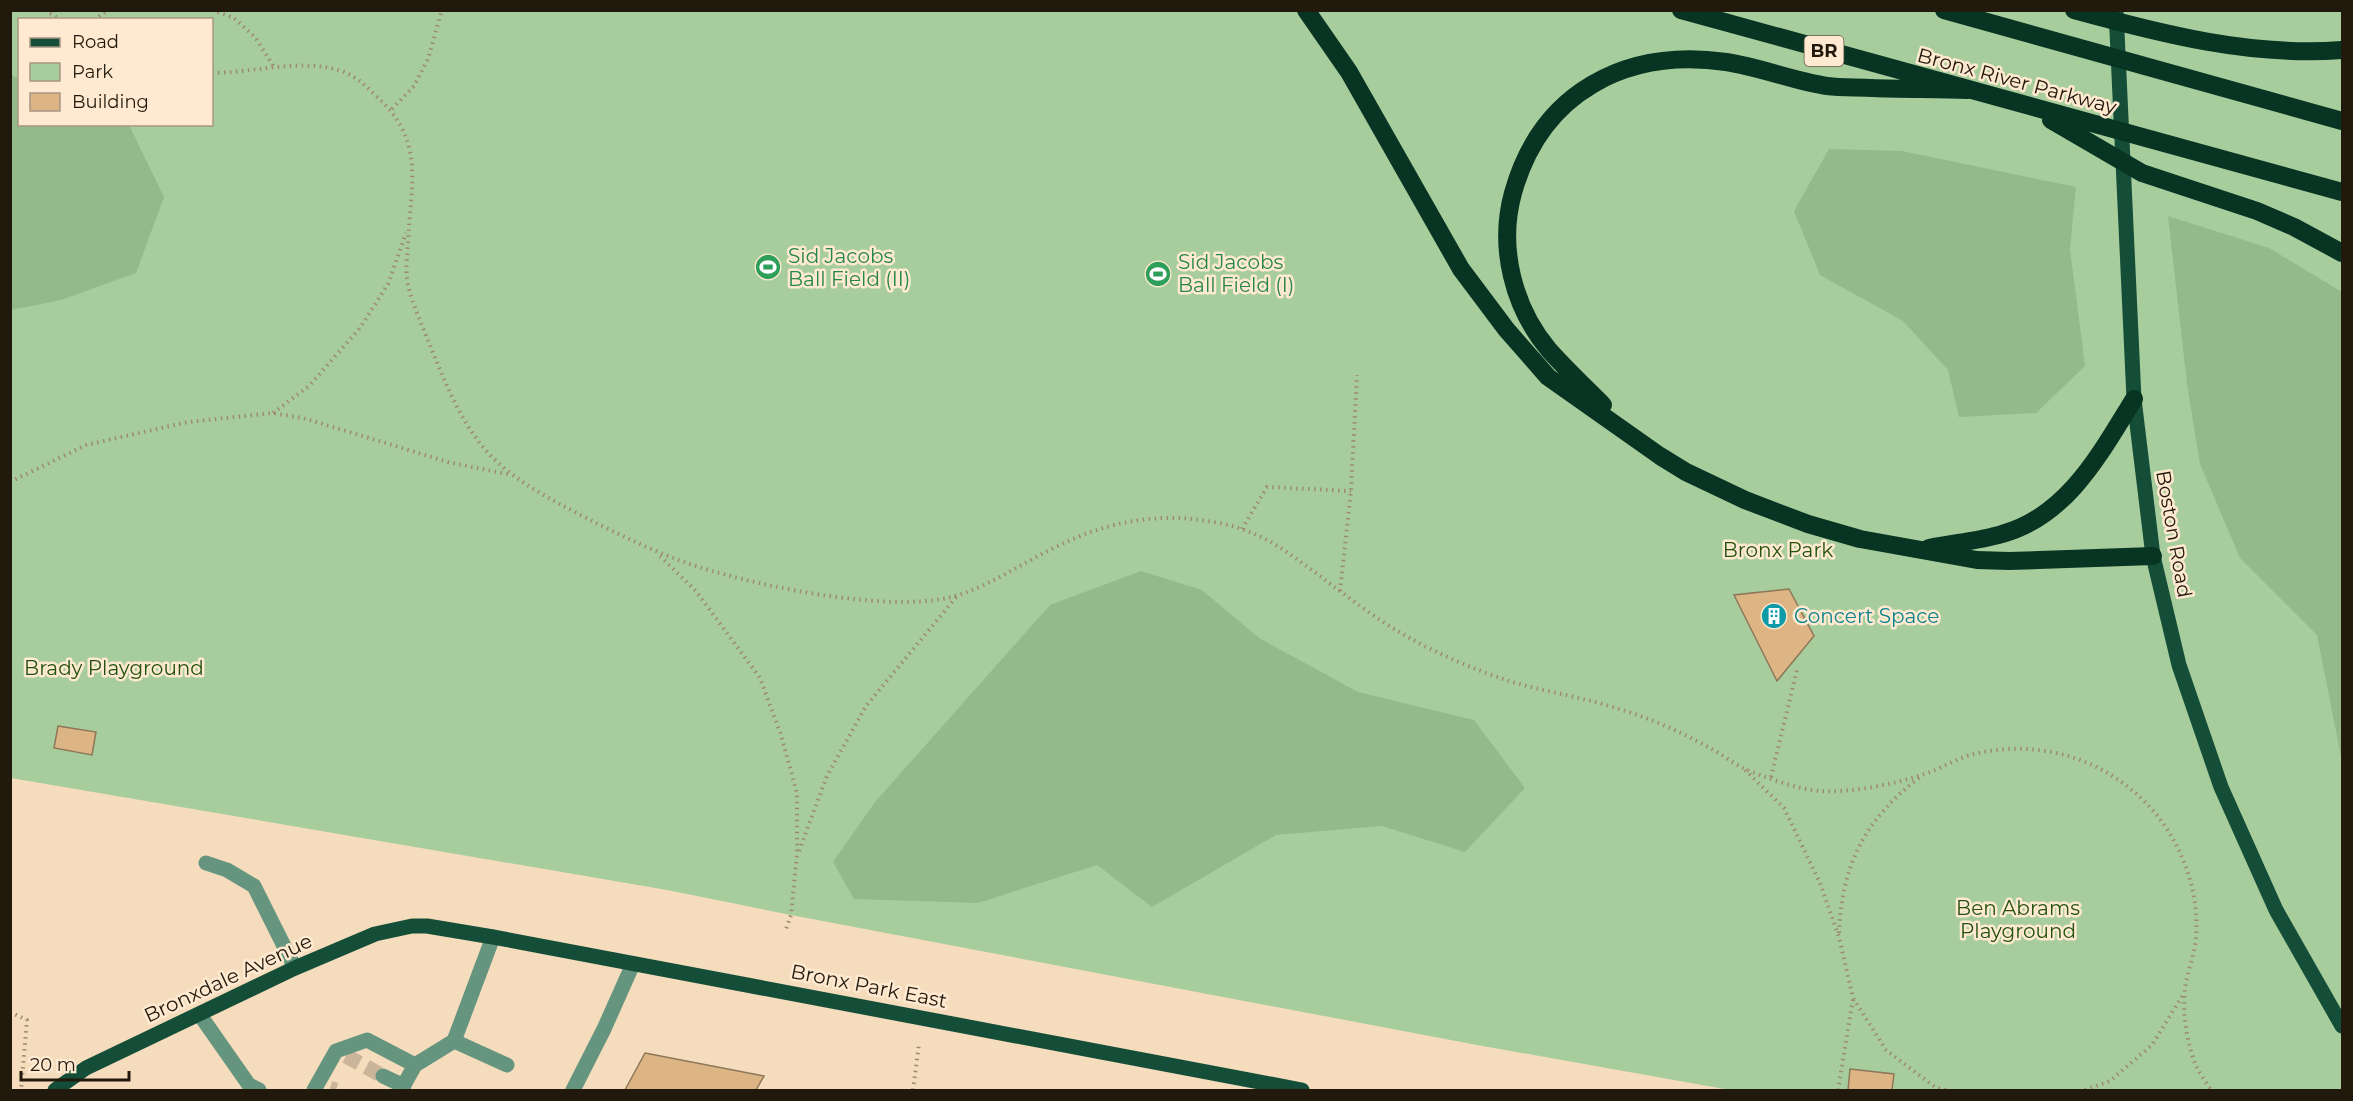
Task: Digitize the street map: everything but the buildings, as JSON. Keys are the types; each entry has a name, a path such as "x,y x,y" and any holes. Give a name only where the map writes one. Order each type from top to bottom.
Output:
{"highway":[{"path":"1306,10 1349,72 1461,269 1500,322 1548,377 1686,472 1777,513 1834,532 1918,550 1977,560 2009,561 2153,556"},
{"name":"Bronx River Parkway","path":"1681,10 2343,192"},
{"path":"1944,10 2343,121"},
{"path":"2074,10 2210,44 2294,52 2343,50"},
{"path":"1638,440 1548,348 1522,305 1512,282 1508,257 1508,233 1510,206 1516,184 1534,142 1566,102 1609,75 1655,62 1683,60 1726,62 1828,86 1968,90"},
{"path":"2029,107 2142,173 2257,211 2294,227 2343,253"},
{"path":"1918,550 2002,534 2041,516 2075,487 2090,468 2134,399"}],"main road":[{"name":"Boston Road","path":"2116,10 2134,399 2153,556 2179,665 2221,787 2277,910 2343,1026"},
{"name":"Bronxdale Avenue","path":"56,1090 86,1068 295,968 375,934 412,926 427,926"},
{"name":"Bronx Park East","path":"427,926 1302,1090"}],"street":[{"path":"206,863 248,880 254,886 295,968"},
{"path":"383,1076 402,1088 415,1065 454,1041 493,937"},
{"path":"573,1090 633,964"},
{"path":"200,1015 249,1085 259,1090"},
{"path":"321,1087 341,1054 367,1040 415,1065"},
{"path":"454,1041 507,1065"}],"path":[{"path":"45,10 58,18"},
{"path":"212,10 234,18 255,37 274,67"},
{"path":"392,110 414,86 428,59 442,10"},
{"path":"213,73 241,73 274,67 338,69 356,78 392,110 406,135 414,175 408,227 406,280 420,321 455,405 487,452 513,475 559,504 657,553 704,569 749,580 857,598 920,602 958,595 1063,543 1102,528 1137,520 1170,517 1196,519 1242,529 1277,546 1384,623 1433,650 1504,679 1629,712 1704,745 1743,768 1806,789 1827,791 1870,786 1923,775 1968,755 2011,748 2062,753 2092,764 2129,787 2152,808 2169,831 2190,878 2196,908 2196,938 2184,993 2185,1023 2197,1067 2211,1090"},
{"path":"273,413 309,386 360,328 388,284 408,227"},
{"path":"1340,591 1351,491 1357,375"},
{"path":"10,482 86,445 188,422 273,413 303,418 448,462 513,475"},
{"path":"1242,529 1267,487 1351,491"},
{"path":"657,553 696,591 760,678 782,735 797,793 797,854 791,915 786,929"},
{"path":"797,854 827,777 866,706 958,595"},
{"path":"1771,777 1797,670"},
{"path":"1743,768 1784,808 1820,883 1839,937 1853,998 1886,1050 1935,1087 1946,1090"},
{"path":"1839,937 1840,906 1846,875 1859,843 1876,817 1898,794 1923,775"},
{"path":"2085,1090 2110,1081 2152,1045 2184,993"},
{"path":"1838,1090 1853,998"},
{"path":"10,1012 27,1020 21,1090"},
{"path":"913,1090 922,1017"}],"green space":[{"name":"Bronx Park","path":"10,11 2342,11 2342,1090 1730,1090 1477,1045 667,890 11,778"},
{"path":"10,74 18,78 18,126 129,126 164,197 136,273 61,300 11,310"},
{"path":"1829,149 1902,151 2076,187 2070,249 2085,366 2036,413 1959,417 1948,370 1903,321 1820,275 1794,211"},
{"path":"2168,216 2269,248 2342,292 2342,762 2317,635 2240,558 2200,464 2187,384"},
{"path":"1141,571 1202,590 1259,638 1358,692 1474,720 1525,788 1465,852 1382,826 1276,835 1152,907 1097,865 978,903 854,899 833,862 875,802 1050,605"}],"tunnel":[{"path":"346,1056 383,1076"},
{"path":"330,1088 336,1090"}],"place":[{"name":"Sid Jacobs Ball Field (II)","path":"768,267"},
{"name":"Sid Jacobs Ball Field (I)","path":"1158,274"},
{"name":"Concert Space","path":"1774,616"}],"park label":[{"name":"Brady Playground","path":"114,668"},
{"name":"Ben Abrams Playground","path":"2018,920"}]}
